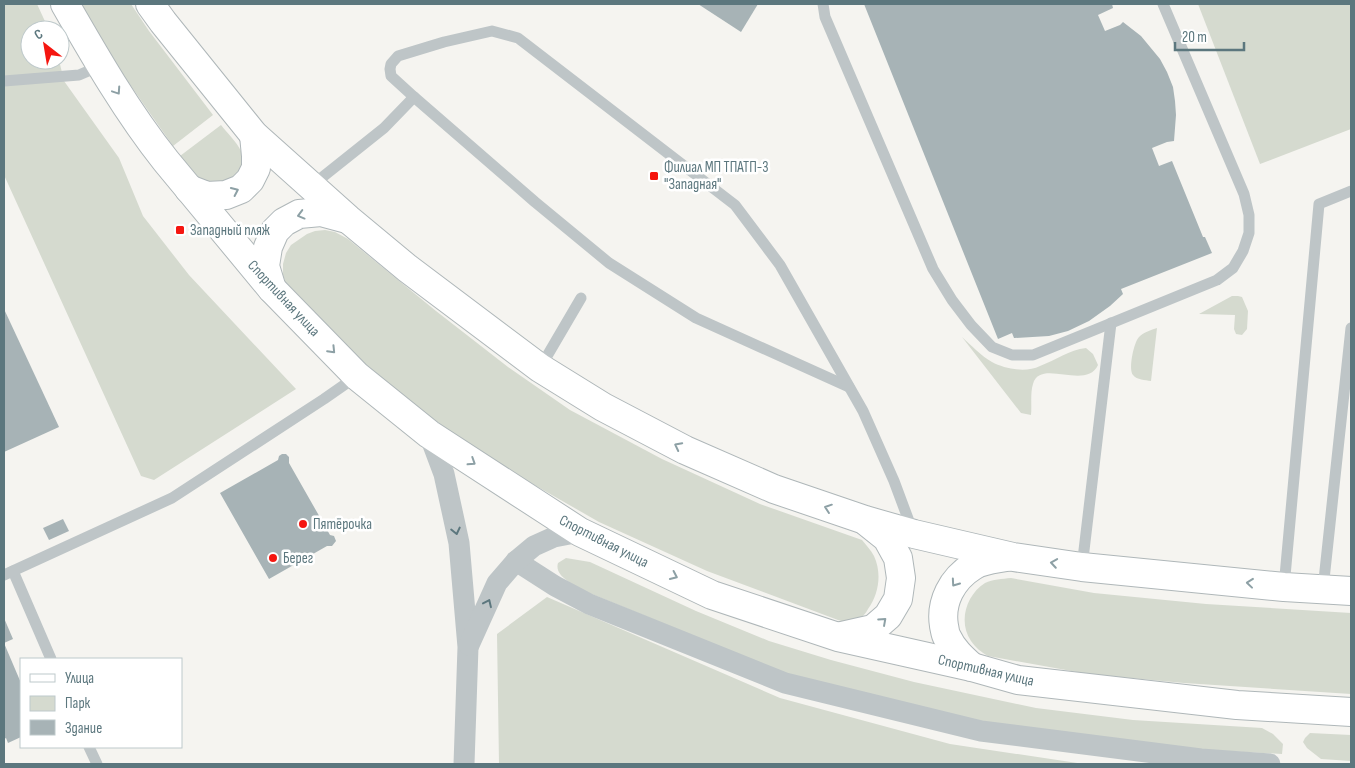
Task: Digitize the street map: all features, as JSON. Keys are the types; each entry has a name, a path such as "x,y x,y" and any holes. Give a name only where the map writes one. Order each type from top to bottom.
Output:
{"main road":[{"name":"Спортивная улица","path":"65,4 100,66 151,142 272,289 357,376 429,434 580,532 712,595 838,637 972,667 1018,680 1237,705 1351,712"},
{"path":"150,4 254,135 348,220 407,268 540,368 603,407 685,450 774,490 865,520 914,534 1013,556 1082,567 1284,587 1351,591"},
{"path":"189,189 207,196 226,195 241,189 250,180 256,168 254,135"},
{"path":"272,289 265,266 268,247 275,231 284,222 300,214 321,212 348,220"},
{"path":"838,637 873,630 888,616 898,599 901,578 898,558 887,538 865,520"},
{"path":"972,667 955,651 945,635 942,615 946,598 958,578 974,565 1013,556"}],"street":[{"path":"429,434 444,474 459,543 468,647 464,764"},
{"path":"468,647 498,583 516,561 534,546 554,537 580,532"},
{"path":"516,561 555,586 589,604 785,684 981,731 1201,759 1270,764"}],"lane":[{"path":"823,4 825,17 933,269 971,326 992,347 1012,354 1033,354 1217,280 1233,268 1243,251 1249,233 1249,215 1244,194 1163,4"},
{"path":"849,387 696,318 610,263 535,202 414,97 391,76 391,64 398,56 444,42 492,31 518,38 735,205 780,265 863,411 894,481 914,534"},
{"path":"4,81 79,75 100,66"},
{"path":"310,186 384,128 414,97"},
{"path":"1284,587 1319,204 1351,191"},
{"path":"540,368 581,298"},
{"path":"1082,567 1112,323"},
{"path":"1322,589 1351,328"},
{"path":"50,658 8,573 172,498 357,376"},
{"path":"89,748 97,764"}],"green space":[{"path":"4,4 37,4 44,20 20,20 20,70 61,70 64,81 119,158 143,216 189,275 296,389 154,480 141,476 4,175"},
{"path":"80,4 131,4 149,31 213,115 173,146 113,59"},
{"path":"1198,4 1351,4 1351,129 1260,164"},
{"path":"221,125 241,151 241,167 235,176 219,185 201,182 180,156"},
{"path":"325,230 335,232 348,239 508,367 570,410 662,459 760,504 862,540 874,556 879,576 875,597 866,612 855,621 838,620 707,571 599,522 510,471 448,431 374,373 318,321 286,284 283,275 283,264 286,253 291,245 307,234"},
{"path":"1232,296 1242,297 1248,311 1247,329 1242,335 1236,334 1234,329 1235,315 1199,314"},
{"path":"1157,328 1151,381 1139,379 1133,375 1131,367 1135,344 1141,335"},
{"path":"962,337 988,360 1009,368 1022,370 1034,368 1068,353 1086,348 1093,354 1098,365 1092,372 1084,375 1074,376 1053,373 1037,377 1032,388 1031,415 1021,413"},
{"path":"566,558 590,562 696,611 769,641 831,660 914,682 1036,708 1133,720 1262,728 1273,734 1283,744 1282,754 1170,748 970,721 794,677 582,590 561,576 559,572 558,563"},
{"path":"1011,578 1094,593 1206,604 1351,613 1351,694 1184,683 1088,674 988,656 975,646 967,634 965,626 966,609 973,594 985,583"},
{"path":"547,597 780,698 950,744 1084,764 499,764 497,634"},
{"path":"1310,733 1351,735 1351,761 1321,759 1307,748 1303,742"}],"building":[{"path":"698,4 758,4 741,32"},
{"path":"864,4 1112,4 1113,8 1098,15 1105,31 1123,22 1141,36 1160,59 1167,72 1173,87 1175,101 1174,141 1152,148 1159,166 1172,161 1203,237 1205,237 1212,253 1121,289 1123,294 1110,306 1089,321 1068,331 1049,336 1014,338 1012,333 998,339"},
{"path":"4,309 59,427 4,452"},
{"path":"282,454 286,454 289,457 289,463 330,535 334,536 336,541 332,546 327,546 269,579 220,493 278,460"},
{"path":"63,519 69,531 49,540 43,528"},
{"path":"4,618 13,639 4,643"},
{"path":"4,643 20,681 20,737 8,743 6,738 4,739"}],"place":[{"name":"Филиал МП ТПАТП-3 \"Западная\"","path":"654,176"},
{"name":"Западный пляж","path":"180,230"},
{"name":"Пятёрочка","path":"303,524"},
{"name":"Берег","path":"273,558"}]}
